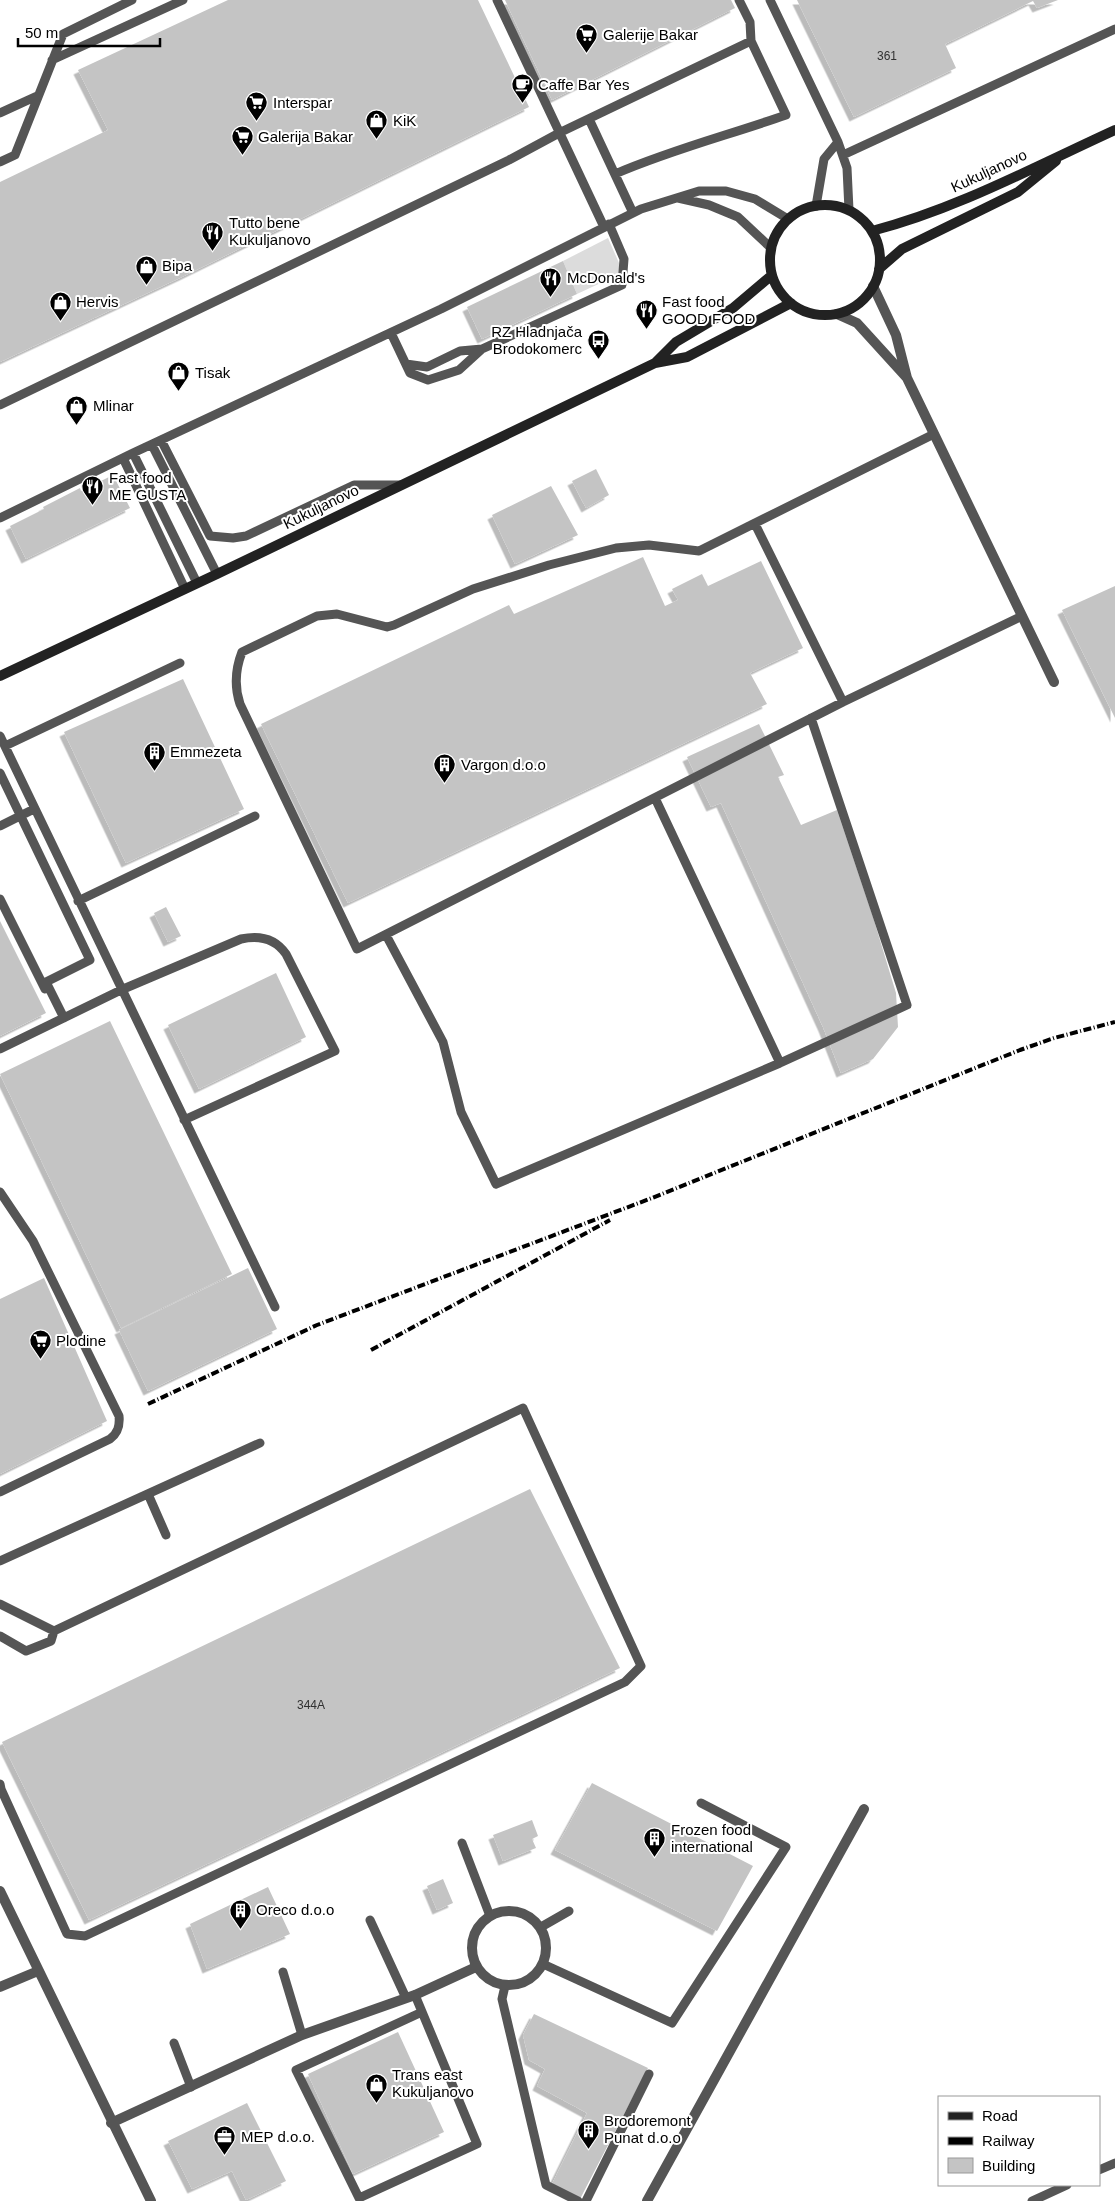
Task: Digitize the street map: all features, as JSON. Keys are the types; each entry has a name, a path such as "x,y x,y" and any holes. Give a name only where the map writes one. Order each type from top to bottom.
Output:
{"main road":[{"name":"Kukuljanovo","path":"872,231 907,222 948,207 1115,130"},
{"path":"879,269 902,249 1018,192 1064,153"},
{"path":"816,206 833,206 849,210 862,219 872,231 879,249 879,269 874,286 864,299 852,308 837,314 821,315 805,312 791,303 779,291 772,275 770,262 771,248 775,237 788,219 801,210 816,206"},
{"path":"655,363 676,342 732,308 772,275"},
{"path":"655,363 687,357 791,303"},
{"name":"Kukuljanovo","path":"0,676 217,574 655,363"}],"street":[{"path":"874,286 896,335 907,378 1054,682"},
{"path":"837,314 857,324 907,378"},
{"path":"647,2201 770,1982 864,1809"},
{"path":"0,1891 111,2123 151,2201"},
{"path":"507,1910 520,1912 531,1918 540,1927 546,1939 547,1952 543,1964 537,1974 528,1981 517,1985 505,1986 493,1983 483,1976 476,1967 472,1955 472,1942 476,1930 490,1916 507,1910"},
{"path":"111,2123 302,2035 411,1996 476,1967"},
{"path":"0,1987 38,1971"}],"lane":[{"path":"0,162 15,155 63,34 132,0"},
{"path":"52,60 183,0"},
{"path":"391,333 410,373 428,380 459,370 482,349 622,284 624,259 497,0"},
{"path":"615,174 658,155 698,145 786,115 751,41 750,22 739,0"},
{"path":"770,0 843,155 847,168 849,210"},
{"path":"843,155 1115,29"},
{"path":"0,405 509,160 561,132 751,41"},
{"path":"0,114 37,96"},
{"path":"589,119 633,213"},
{"path":"816,206 824,159 838,142"},
{"path":"0,518 133,453 391,333 633,213 699,191 726,191 755,199 788,219"},
{"path":"676,198 710,205 738,217 771,248"},
{"path":"406,364 427,367 460,351 482,349"},
{"path":"934,434 699,552 649,545 616,548 549,565 474,590 387,626 337,614 317,616 242,652 236,666 236,689 240,704 357,949 811,718 1022,616"},
{"path":"161,440 210,536 233,538 246,536 354,485 401,485"},
{"path":"152,445 217,574"},
{"path":"133,453 197,583"},
{"path":"123,458 185,588"},
{"path":"755,524 843,702"},
{"path":"5,746 180,663"},
{"path":"386,935 443,1042 461,1112 496,1184 780,1063 907,1005 811,718"},
{"path":"0,736 275,1307"},
{"path":"0,772 90,960 46,982 62,1019"},
{"path":"655,798 780,1063"},
{"path":"0,826 34,809"},
{"path":"78,901 255,816"},
{"path":"0,899 62,1019"},
{"path":"0,1049 121,990 241,939 263,937 275,942 286,954 335,1051 184,1120"},
{"path":"0,1192 33,1241 119,1416 120,1422 117,1432 110,1439 0,1492"},
{"path":"0,1636 26,1651 51,1641 54,1631 523,1408 641,1666 625,1682 85,1936 67,1934 16,1824 0,1784"},
{"path":"0,1561 260,1443"},
{"path":"148,1494 166,1535"},
{"path":"0,1604 54,1631"},
{"path":"543,1964 672,2023 786,1847 701,1803"},
{"path":"462,1843 490,1916"},
{"path":"540,1927 569,1911"},
{"path":"370,1920 411,1996 422,2012 477,2144 359,2198 296,2070 422,2012"},
{"path":"283,1972 302,2035"},
{"path":"505,1986 502,1999 546,2185 578,2201"},
{"path":"174,2043 191,2087"},
{"path":"586,2201 649,2074"},
{"path":"1100,2170 1115,2163"},
{"path":"1032,2201 1066,2186"}],"shaded area":[{"path":"608,238 619,263 620,274 577,294 563,261"}],"building":[{"name":"Galerija Bakar","path":"228,0 478,0 529,107 184,276 0,362 0,182 108,130 78,70"},
{"name":"Galerije Bakar","path":"505,0 731,0 735,8 552,100"},
{"path":"797,0 1058,0 1037,8 1033,1 945,44 956,68 854,117"},
{"path":"563,261 577,294 482,339 467,307"},
{"path":"596,469 609,495 586,508 572,481"},
{"path":"113,475 130,508 26,559 10,526 80,488 81,491"},
{"path":"551,486 578,535 515,564 492,515"},
{"name":"Vargon d.o.o","path":"643,557 665,606 678,600 672,589 702,574 708,586 761,561 803,648 750,673 767,704 348,903 261,724 509,605 514,614"},
{"path":"1115,586 1115,718 1062,610"},
{"name":"Emmezeta","path":"183,679 244,809 126,863 64,732"},
{"path":"759,724 784,775 778,777 801,825 837,810 896,993 898,1027 873,1059 841,1073 823,1027 721,803 711,807 687,757"},
{"path":"166,907 181,936 168,942 154,913"},
{"path":"0,921 46,1013 0,1036"},
{"path":"276,973 306,1037 199,1089 168,1025"},
{"path":"110,1021 232,1274 121,1328 0,1074"},
{"path":"248,1268 277,1329 148,1391 119,1330"},
{"name":"Plodine","path":"44,1278 107,1421 0,1474 0,1299"},
{"path":"530,1489 620,1668 89,1920 2,1742"},
{"name":"Frozen food international","path":"592,1783 753,1866 717,1931 555,1850"},
{"path":"532,1820 538,1836 532,1839 536,1848 503,1861 493,1835"},
{"path":"443,1879 453,1903 437,1910 427,1886"},
{"name":"Oreco d.o.o","path":"268,1887 290,1934 207,1969 190,1924"},
{"name":"Brodoremont Punat d.o.o","path":"534,2014 648,2068 580,2199 552,2184 587,2113 537,2086 545,2069 529,2060 523,2035"},
{"name":"Trans east Kukuljanovo","path":"398,2032 444,2132 353,2174 308,2074"},
{"name":"MEP d.o.o.","path":"247,2103 286,2181 246,2200 232,2171 192,2189 168,2141"}],"railway":[{"path":"148,1404 317,1325 652,1198 1020,1050 1054,1038 1115,1022"},
{"path":"371,1350 610,1220"}],"place":[{"name":"Galerije Bakar","path":"587,54"},
{"name":"Caffe Bar Yes","path":"522,104"},
{"name":"Interspar","path":"257,122"},
{"name":"KiK","path":"377,140"},
{"name":"Galerija Bakar","path":"242,156"},
{"name":"Tutto bene Kukuljanovo","path":"213,251"},
{"name":"Bipa","path":"146,285"},
{"name":"McDonald's","path":"551,297"},
{"name":"Hervis","path":"60,321"},
{"name":"Fast food GOOD FOOD","path":"646,330"},
{"name":"RZ Hladnjača Brodokomerc","path":"598,360"},
{"name":"Tisak","path":"179,392"},
{"name":"Mlinar","path":"77,425"},
{"name":"Fast food ME GUSTA","path":"93,506"},
{"name":"Emmezeta","path":"154,771"},
{"name":"Vargon d.o.o","path":"445,784"},
{"name":"Plodine","path":"40,1360"},
{"name":"Frozen food international","path":"655,1858"},
{"name":"Oreco d.o.o","path":"240,1929"},
{"name":"Trans east Kukuljanovo","path":"376,2103"},
{"name":"Brodoremont Punat d.o.o","path":"588,2149"},
{"name":"MEP d.o.o.","path":"225,2156"}]}
